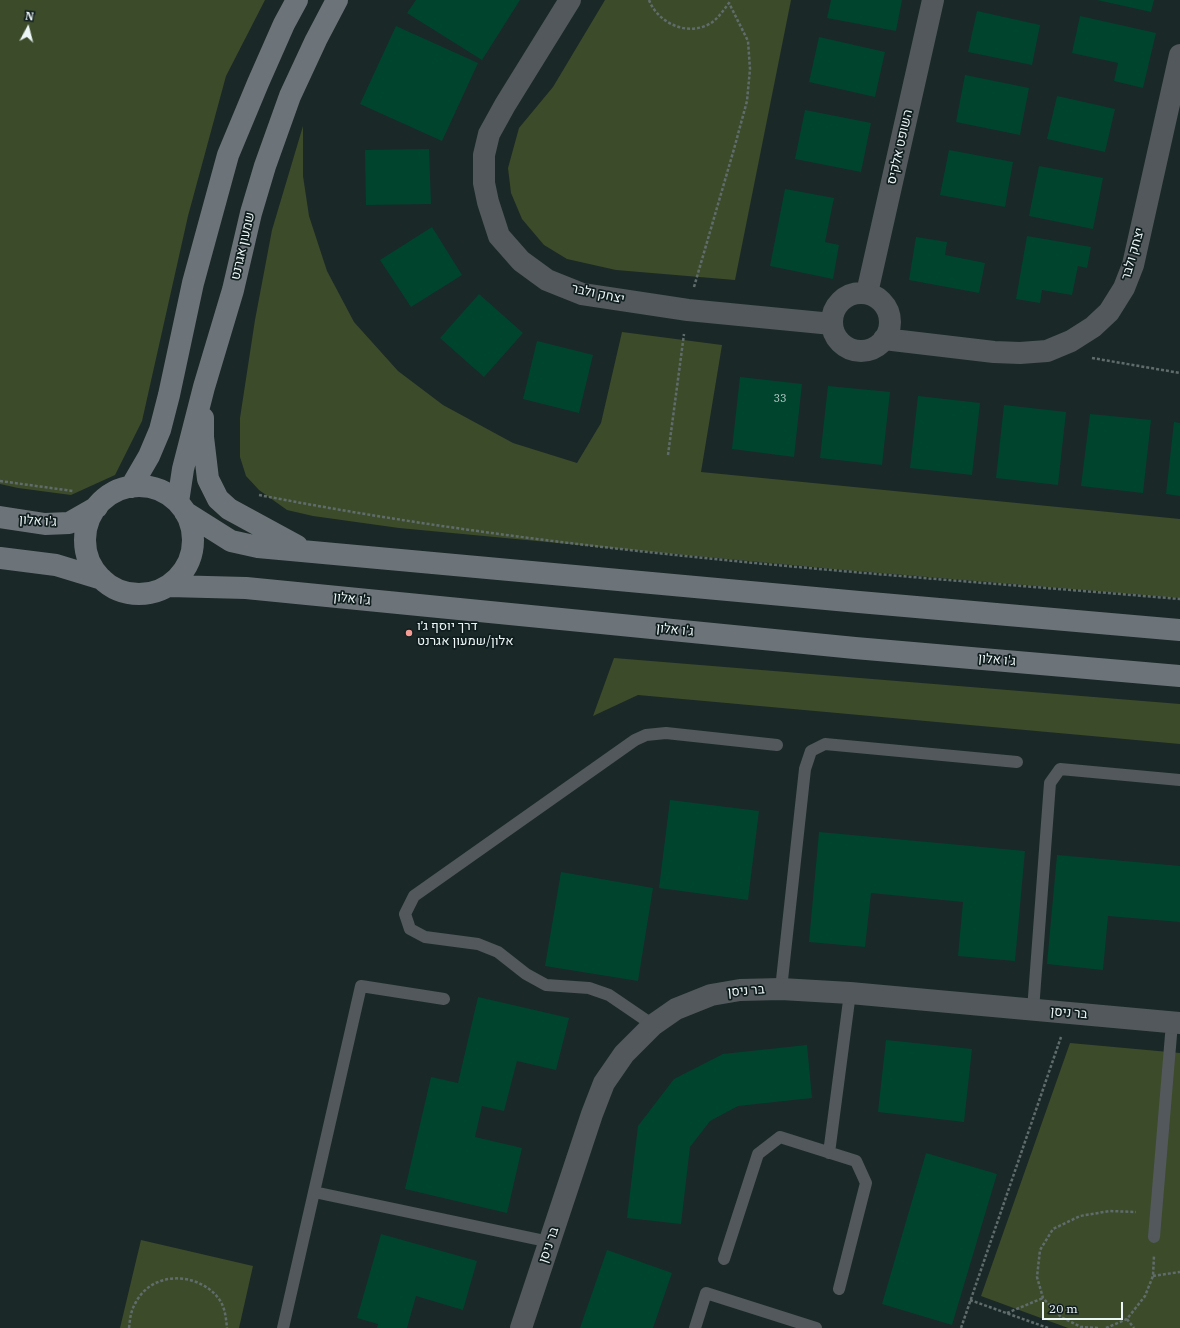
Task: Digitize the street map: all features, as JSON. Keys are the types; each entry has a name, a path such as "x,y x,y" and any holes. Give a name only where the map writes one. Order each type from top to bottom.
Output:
{"main road":[{"path":"131,487 149,456 160,430 193,283 228,155 284,24 298,0"},
{"name":"שמעון אגרנט","path":"182,507 183,469 204,387 233,290 251,214 265,166 290,96 316,40 337,0"},
{"path":"204,387 203,437 208,479 218,499 236,513 309,552"},
{"path":"182,507 192,527 194,543 190,559 182,573 169,586 152,593 134,594 117,590 102,579 92,567 86,552 85,536 89,520 97,507 106,497 118,490 131,487 148,487 164,492 182,507 231,541 258,547 1180,630"},
{"name":"ג'ו אלון","path":"0,517 45,524 69,522 97,507"},
{"path":"0,558 56,565 102,579"},
{"name":"ג'ו אלון","path":"169,586 254,589 855,648 1180,676"}],"street":[{"name":"יצחק ולבר","path":"570,0 505,105 489,134 484,155 484,183 488,202 499,236 521,261 547,280 582,294 688,310 832,324"},
{"name":"השופט אלקיס","path":"867,293 933,0"},
{"name":"יצחק ולבר","path":"884,339 994,352 1020,353 1047,351 1071,341 1093,327 1109,312 1124,288 1132,265 1178,78 1180,55"},
{"path":"857,293 867,293 875,296 883,302 889,311 889,331 877,346 868,350 849,348 840,342 835,334 832,324 834,311 839,302 848,296 857,293"},
{"name":"בר ניסן","path":"521,1328 592,1114 604,1083 624,1054 653,1025 676,1009 711,995 740,990 781,989 850,993 1176,1023"}],"lane":[{"path":"653,1025 609,995 589,988 546,985 526,974 498,952 478,944 425,937 410,929 405,914 414,896 635,740 646,735 666,733 776,745"},
{"path":"781,989 805,769 811,751 825,744 1017,762"},
{"path":"1033,1010 1050,782 1060,769 1180,780"},
{"path":"283,1328 361,986 444,999"},
{"path":"829,1153 850,993"},
{"path":"1154,1237 1176,1023"},
{"path":"724,1259 758,1154 780,1138 856,1161 866,1183 838,1289"},
{"path":"314,1192 550,1242"},
{"path":"695,1328 706,1293 816,1328"}],"path":[{"path":"649,0 651,6 660,18 675,26 690,29 705,26 717,19 729,2 748,41 750,69 746,101 734,149 688,310 668,455"},
{"path":"1086,357 1180,372"},
{"path":"0,481 74,491"},
{"path":"223,504 248,493 299,503 452,528 716,560 1180,599"},
{"path":"960,1328 1070,1013"},
{"path":"1098,1328 1081,1327 1061,1316 1043,1298 1037,1277 1040,1250 1053,1229 1080,1216 1110,1211 1156,1212"},
{"path":"1106,1328 1127,1319 1145,1296 1153,1276 1154,1237"},
{"path":"1153,1276 1180,1272"},
{"path":"129,1328 130,1315 137,1300 147,1288 162,1280 178,1278 194,1280 208,1288 220,1300 226,1315 227,1328"},
{"path":"1007,1314 1043,1298"},
{"path":"970,1300 1048,1328"},
{"path":"1127,1319 1134,1328"}],"green space":[{"path":"0,0 265,0 226,76 188,216 142,421 115,475 71,495 0,484"},
{"path":"605,0 791,0 735,280 616,270 567,259 544,245 522,219 511,193 508,168 519,128 553,87"},
{"path":"303,126 303,176 309,216 327,271 354,322 398,371 443,405 513,443 577,463 601,423 622,332 722,345 701,472 1180,519 1180,598 844,570 399,528 313,516 287,510 259,490 246,476 240,457 240,418 255,320 272,230"},
{"path":"614,658 1180,704 1180,744 638,695 593,716"},
{"path":"1070,1043 1180,1053 1180,1328 1068,1328 981,1296"},
{"path":"141,1240 253,1266 239,1328 120,1328"}],"building":[{"path":"416,0 520,0 482,60 407,13"},
{"path":"831,0 902,0 896,31 827,18"},
{"path":"1097,0 1154,0 1151,12"},
{"path":"977,11 1040,25 1032,65 968,52"},
{"path":"1080,16 1156,33 1143,88 1114,81 1118,63 1072,53"},
{"path":"396,26 478,63 442,141 360,104"},
{"path":"819,37 885,52 875,97 809,82"},
{"path":"965,75 1029,88 1020,135 956,122"},
{"path":"1057,96 1115,109 1105,152 1047,139"},
{"path":"805,110 871,123 861,172 795,159"},
{"path":"429,149 431,204 366,205 365,150"},
{"path":"949,150 1013,162 1005,207 940,195"},
{"path":"1039,166 1103,178 1093,229 1029,216"},
{"path":"785,189 834,198 825,242 839,245 833,279 770,266"},
{"path":"432,227 462,275 411,307 380,260"},
{"path":"1027,236 1091,247 1087,268 1078,266 1072,295 1042,290 1040,303 1016,299"},
{"path":"916,237 947,242 945,255 985,263 979,293 909,280"},
{"path":"479,294 523,333 484,377 440,338"},
{"path":"537,341 593,355 579,413 523,399"},
{"path":"740,377 802,384 794,457 732,449"},
{"path":"828,386 890,392 882,465 820,458"},
{"path":"918,396 980,403 972,475 910,468"},
{"path":"1004,405 1066,412 1058,485 996,478"},
{"path":"1090,414 1151,420 1143,493 1081,486"},
{"path":"1174,422 1180,423 1180,496 1166,494"},
{"path":"670,800 759,811 748,900 659,888"},
{"path":"819,832 1025,851 1015,961 958,956 963,902 871,893 865,947 809,942"},
{"path":"1057,855 1180,866 1180,922 1108,916 1103,970 1047,964"},
{"path":"561,872 653,888 638,981 545,966"},
{"path":"478,997 569,1018 556,1070 517,1061 504,1111 482,1106 475,1137 522,1148 507,1213 405,1189 431,1077 458,1083"},
{"path":"886,1040 972,1049 964,1122 878,1112"},
{"path":"807,1045 812,1098 738,1106 710,1121 690,1147 681,1224 627,1218 638,1126 674,1079 723,1054"},
{"path":"926,1153 997,1174 952,1325 882,1304"},
{"path":"381,1234 477,1261 463,1310 416,1296 407,1328 377,1328 378,1324 357,1318"},
{"path":"607,1250 672,1273 653,1328 580,1328"}],"place":[{"name":"דרך יוסף ג׳ו אלון/שמעון אגרנט","path":"409,633"}]}
